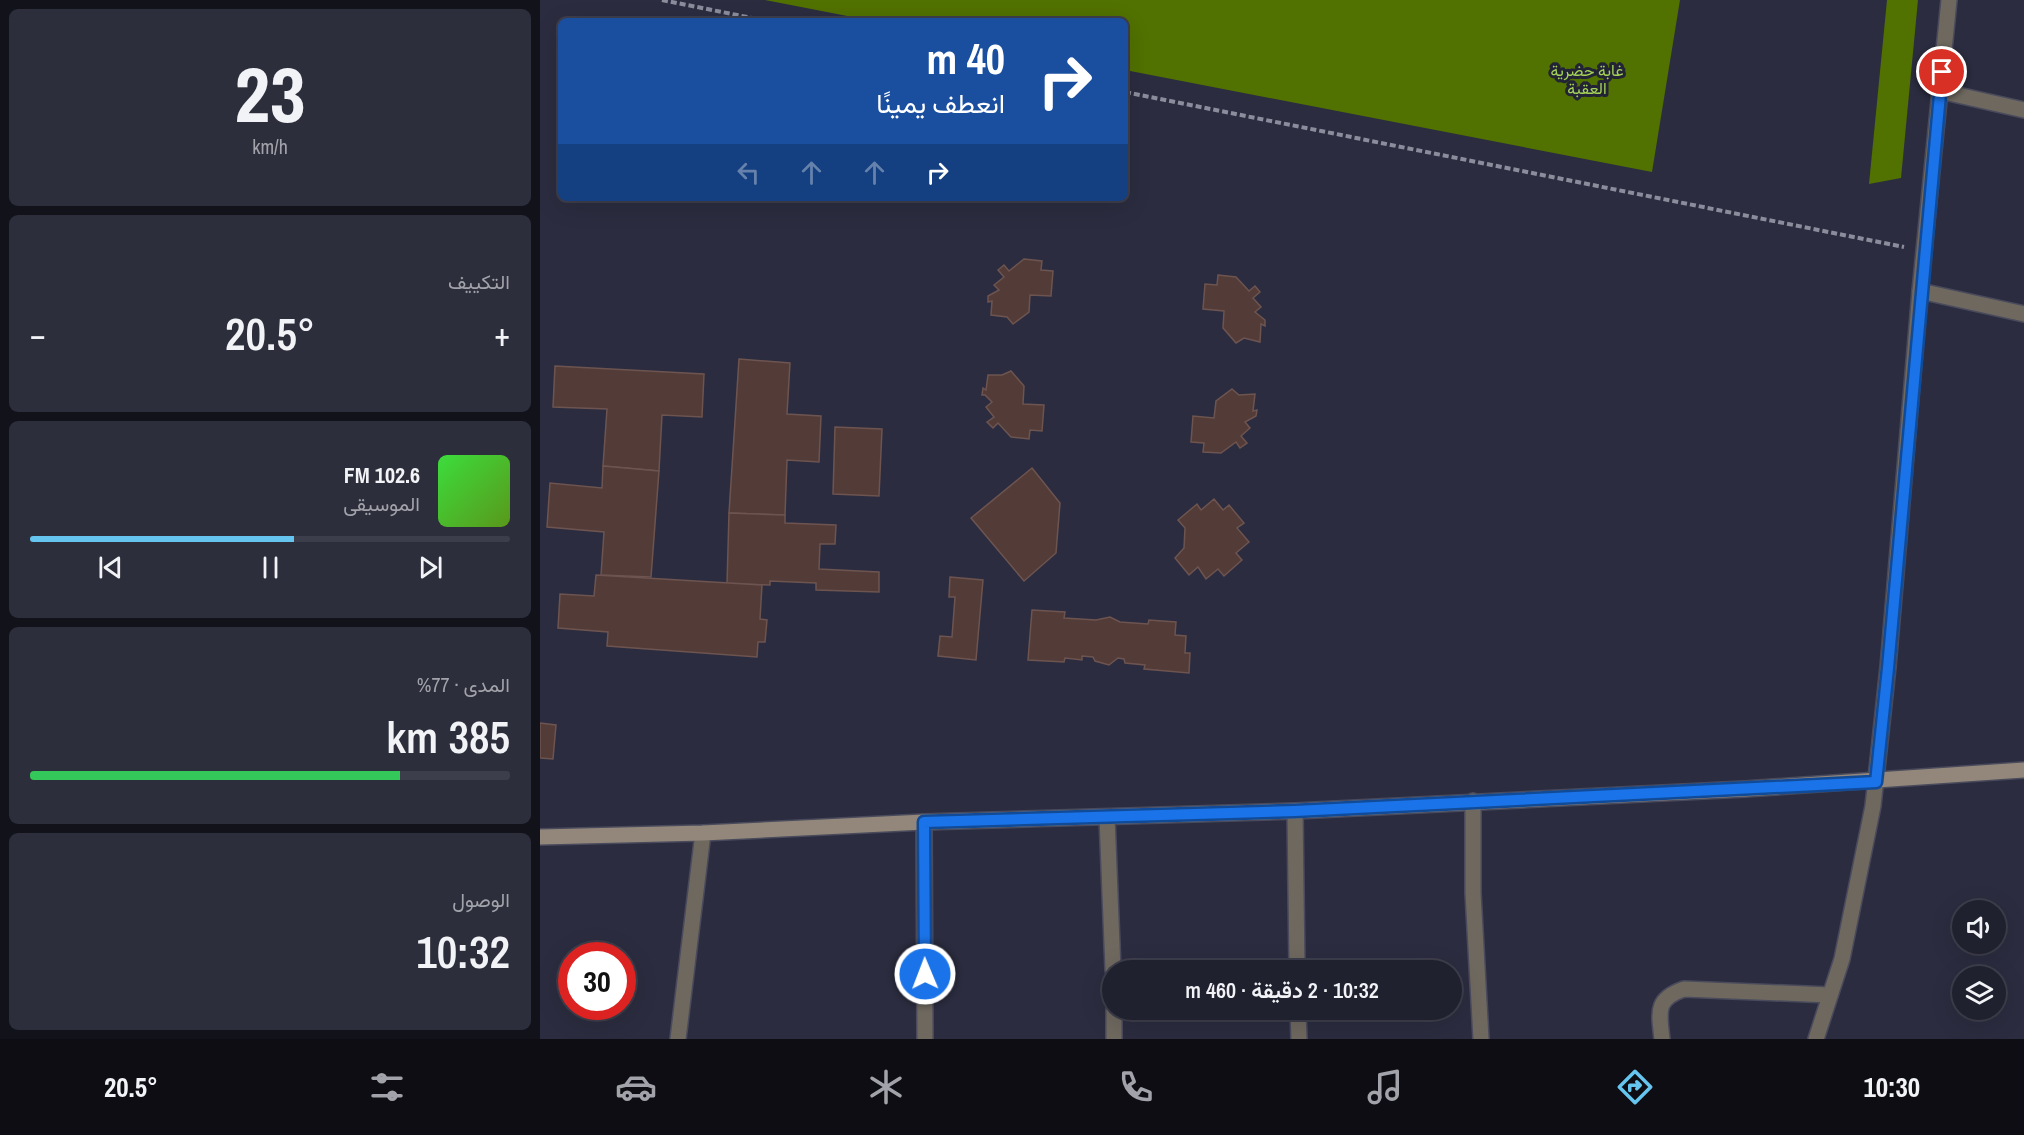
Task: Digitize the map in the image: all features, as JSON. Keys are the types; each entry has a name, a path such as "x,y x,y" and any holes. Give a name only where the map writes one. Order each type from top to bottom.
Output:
{"street":[{"path":"1816,1039 1842,959 1873,806 1888,668 1920,291 1949,0"},
{"path":"1940,90 2024,110"},
{"path":"1920,291 2024,314"},
{"path":"540,837 1295,811 1876,782 2024,770"},
{"path":"1473,801 1473,893 1481,1039"},
{"path":"1295,811 1297,960"},
{"path":"1107,817 1113,960"},
{"path":"924,822 926,1039"},
{"path":"678,1039 703,833"},
{"path":"1662,1039 1659,1013 1662,1002 1674,992 1684,989 1830,995"},
{"path":"1113,1039 1114,1020"},
{"path":"1298,1020 1299,1039"}],"path":[{"path":"662,0 752,18"},
{"path":"1128,93 1924,252"}],"green space":[{"name":"غابة حضرية العقبة","path":"765,0 1680,0 1652,172 1128,71 1128,18 858,18"},
{"path":"1887,0 1918,0 1901,178 1869,184"}],"building":[{"path":"1024,259 1042,261 1041,270 1053,271 1051,296 1030,295 1029,312 1013,324 1007,317 991,315 992,301 988,302 988,296 999,290 994,285 1004,277 998,270 1004,265 1009,271"},
{"path":"1218,275 1236,277 1249,291 1255,286 1260,292 1253,298 1261,307 1255,312 1265,320 1265,326 1261,324 1260,342 1244,338 1236,343 1223,328 1224,311 1203,309 1205,284 1217,285"},
{"path":"739,359 790,363 787,414 821,416 819,462 787,460 785,515 729,513"},
{"path":"555,366 704,374 702,417 662,415 659,471 603,466 607,409 553,407"},
{"path":"1011,371 1024,386 1023,404 1044,405 1042,431 1030,430 1029,439 1011,437 998,423 993,428 987,422 994,417 986,407 992,402 982,395 983,388 986,390 988,375 1002,375"},
{"path":"1232,389 1239,395 1255,394 1253,411 1257,410 1256,416 1245,422 1250,428 1241,436 1247,443 1240,448 1236,442 1221,453 1203,452 1204,443 1191,442 1193,416 1214,418 1216,401"},
{"path":"835,427 882,429 879,496 833,494"},
{"path":"603,466 659,471 651,577 601,575 604,532 547,527 550,483 602,488"},
{"path":"1032,468 1060,503 1056,553 1024,581 971,518"},
{"path":"1214,499 1223,510 1229,505 1244,523 1237,528 1249,542 1236,553 1242,560 1224,576 1218,569 1206,579 1198,567 1189,575 1175,558 1184,548 1185,528 1178,520 1197,504 1201,510"},
{"path":"729,513 785,515 785,523 836,525 835,544 820,544 819,569 879,572 879,592 816,590 816,583 770,581 770,585 727,584"},
{"path":"596,575 762,585 760,619 767,620 765,642 758,642 757,657 607,646 608,632 558,628 560,594 594,596"},
{"path":"950,577 983,580 976,660 938,656 940,636 952,637 955,597 949,597"},
{"path":"1032,610 1065,612 1064,618 1096,620 1110,617 1120,622 1148,624 1149,620 1176,622 1175,635 1186,636 1185,653 1190,653 1189,673 1144,669 1145,665 1125,663 1124,659 1118,658 1109,665 1095,661 1093,657 1082,656 1082,660 1065,658 1064,662 1028,660"},
{"path":"540,723 556,725 553,759 540,758"}],"route":[{"path":"925,974 924,822 1295,811 1876,782 1942,72"}]}
